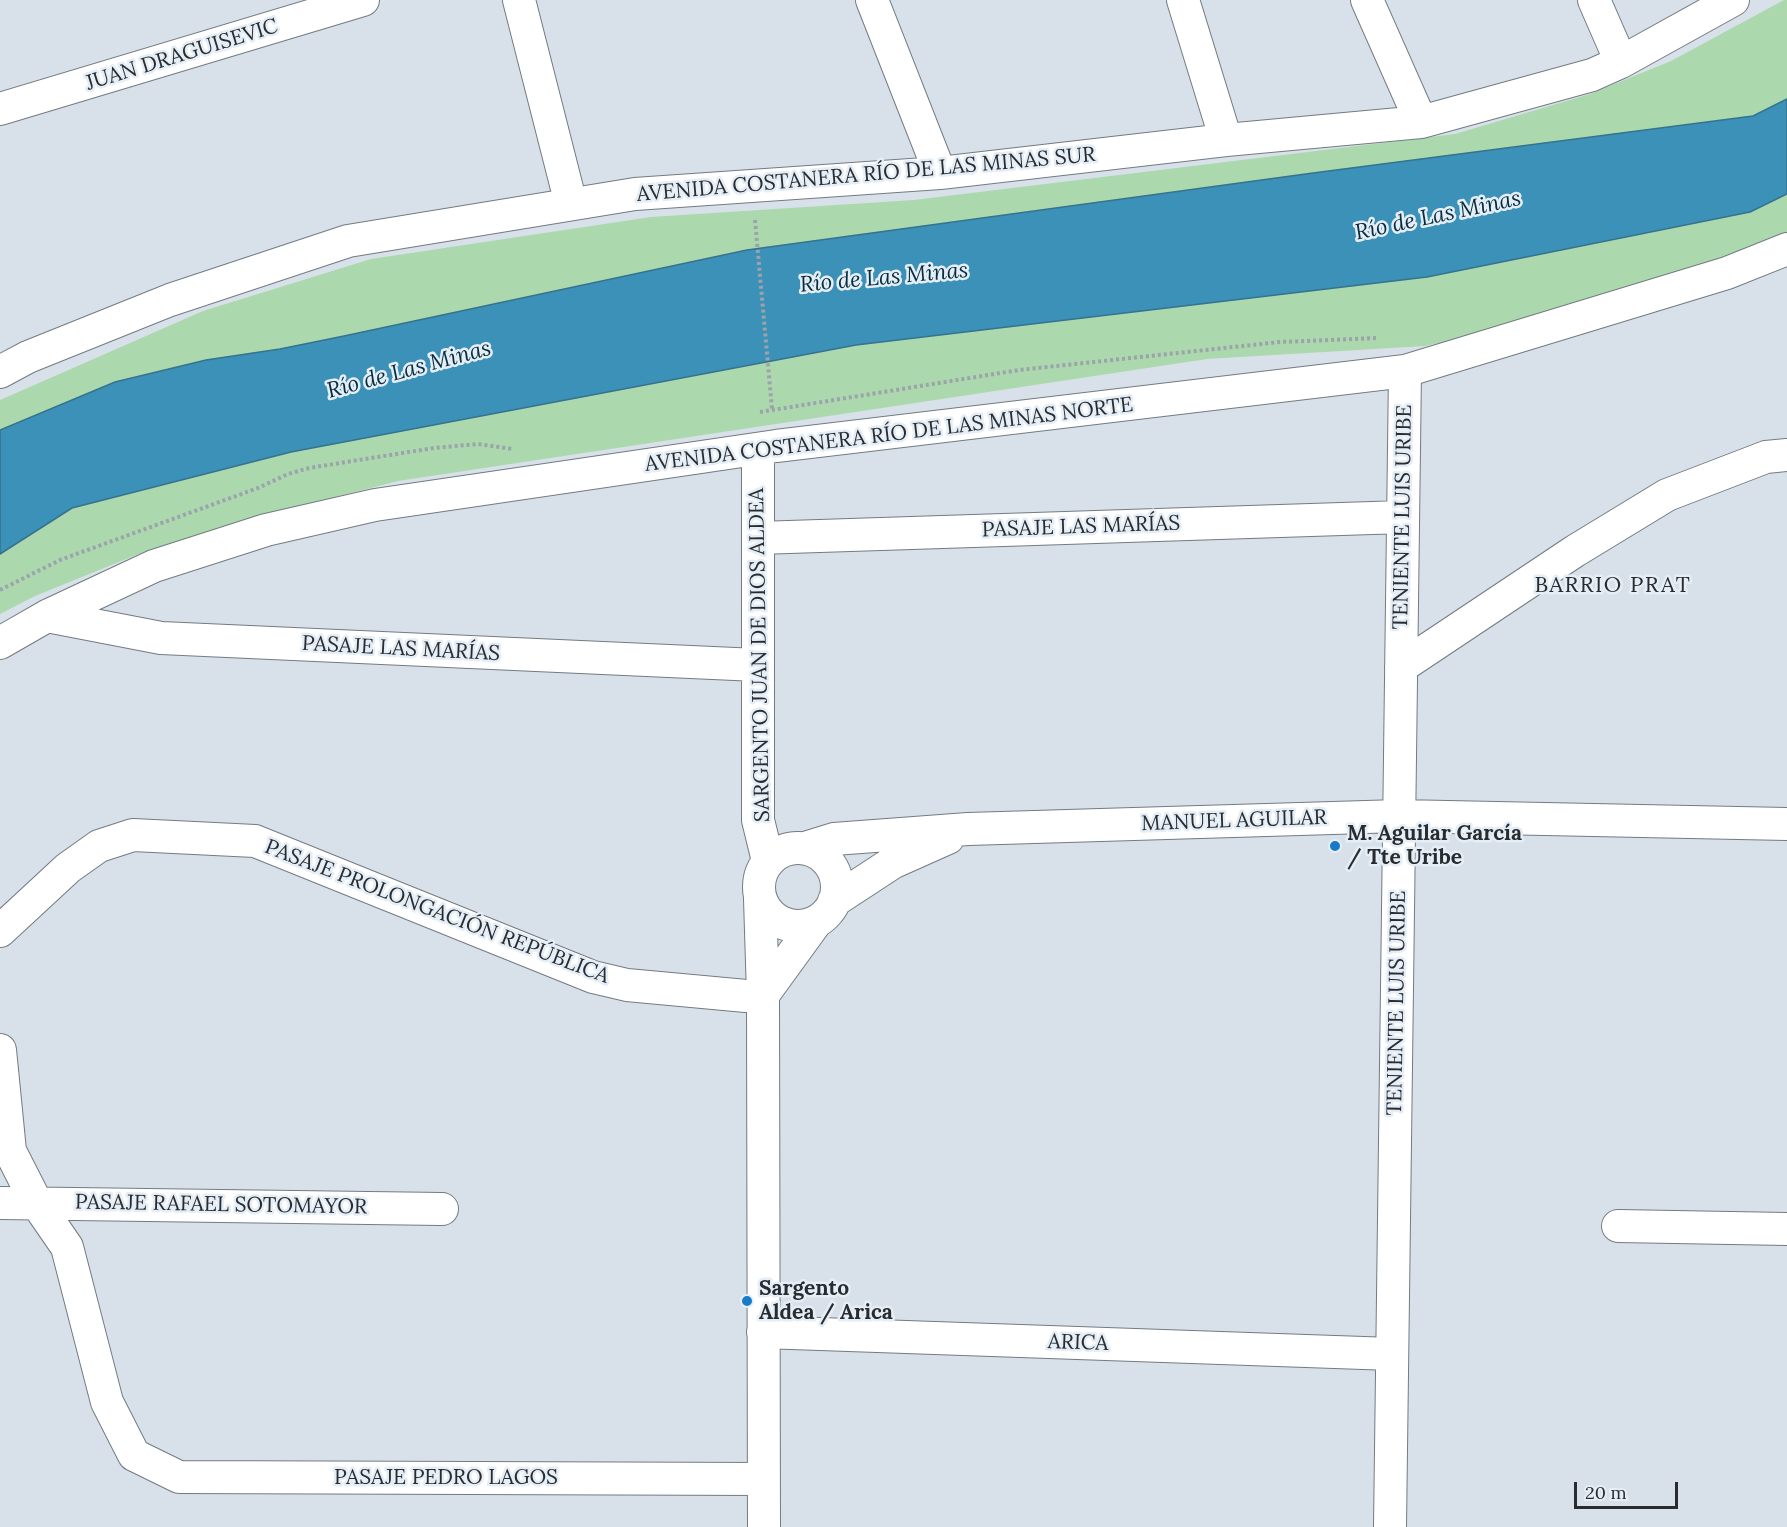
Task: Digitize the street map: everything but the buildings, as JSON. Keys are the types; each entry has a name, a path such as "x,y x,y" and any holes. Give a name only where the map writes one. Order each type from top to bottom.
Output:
{"street":[{"name":"JUAN DRAGUISEVIC","path":"0,109 363,0"},
{"path":"519,0 571,204"},
{"path":"873,0 940,173"},
{"path":"1184,0 1226,140"},
{"path":"1367,0 1421,122"},
{"path":"1594,0 1621,62"},
{"name":"AVENIDA COSTANERA RÍO DE LAS MINAS SUR","path":"0,372 28,357 170,300 348,241 636,194 940,173 1226,140 1421,122 1592,75 1621,62 1733,0"},
{"name":"AVENIDA COSTANERA RÍO DE LAS MINAS NORTE","path":"0,643 47,615 154,566 277,527 375,505 758,449 1406,371 1727,273 1787,249"},
{"name":"TENIENTE LUIS URIBE","path":"1390,1527 1406,371"},
{"name":"SARGENTO JUAN DE DIOS ALDEA","path":"758,449 758,820 768,861"},
{"path":"1401,667 1575,551 1667,495 1766,457 1787,455"},
{"name":"PASAJE LAS MARÍAS","path":"758,538 1403,517"},
{"name":"PASAJE LAS MARÍAS","path":"47,615 161,638 757,665"},
{"name":"MANUEL AGUILAR","path":"806,848 834,839 968,829 1399,816 1787,824"},
{"name":"MANUEL AGUILAR","path":"825,911 892,863 968,829"},
{"name":"PASAJE PROLONGACIÓN REPÚBLICA","path":"0,931 68,868 99,846 133,835 255,841 593,977 627,985 746,996 763,995"},
{"path":"763,995 825,911 836,881 828,862 806,848 792,848 779,852 768,861 761,872 758,886 763,995 764,1527"},
{"path":"760,899 767,911 777,920 789,925 803,926 825,911"},
{"path":"0,1050 10,1151 36,1203"},
{"name":"PASAJE RAFAEL SOTOMAYOR","path":"0,1203 442,1209"},
{"name":"PASAJE PEDRO LAGOS","path":"36,1203 67,1247 106,1402 134,1455 179,1477 764,1479"},
{"path":"1618,1226 1787,1229"},
{"name":"ARICA","path":"763,1332 1392,1354"}],"path":[{"path":"756,240 768,377"}],"green space":[{"path":"1787,0 1787,99 1753,116 747,250 344,336 280,349 206,360 115,382 0,430 0,400 203,311 371,259 651,217 914,200 1455,134 1590,94 1671,61"},
{"path":"1787,194 1787,234 1635,290 1518,326 1425,346 1207,359 398,481 248,519 141,553 35,596 0,614 0,554 71,508 291,452 856,345 1427,277 1750,212"}],"water":[{"name":"Río de Las Minas","path":"1787,99 1787,194 1750,212 1427,277 856,345 291,452 72,508 0,554 0,430 115,382 206,360 280,349 344,336 747,250 1753,116"}],"place":[{"name":"M. Aguilar García / Tte Uribe","path":"1335,846"},
{"name":"Sargento Aldea / Arica","path":"747,1301"}],"district":[{"name":"BARRIO PRAT","path":"1613,586"}]}
